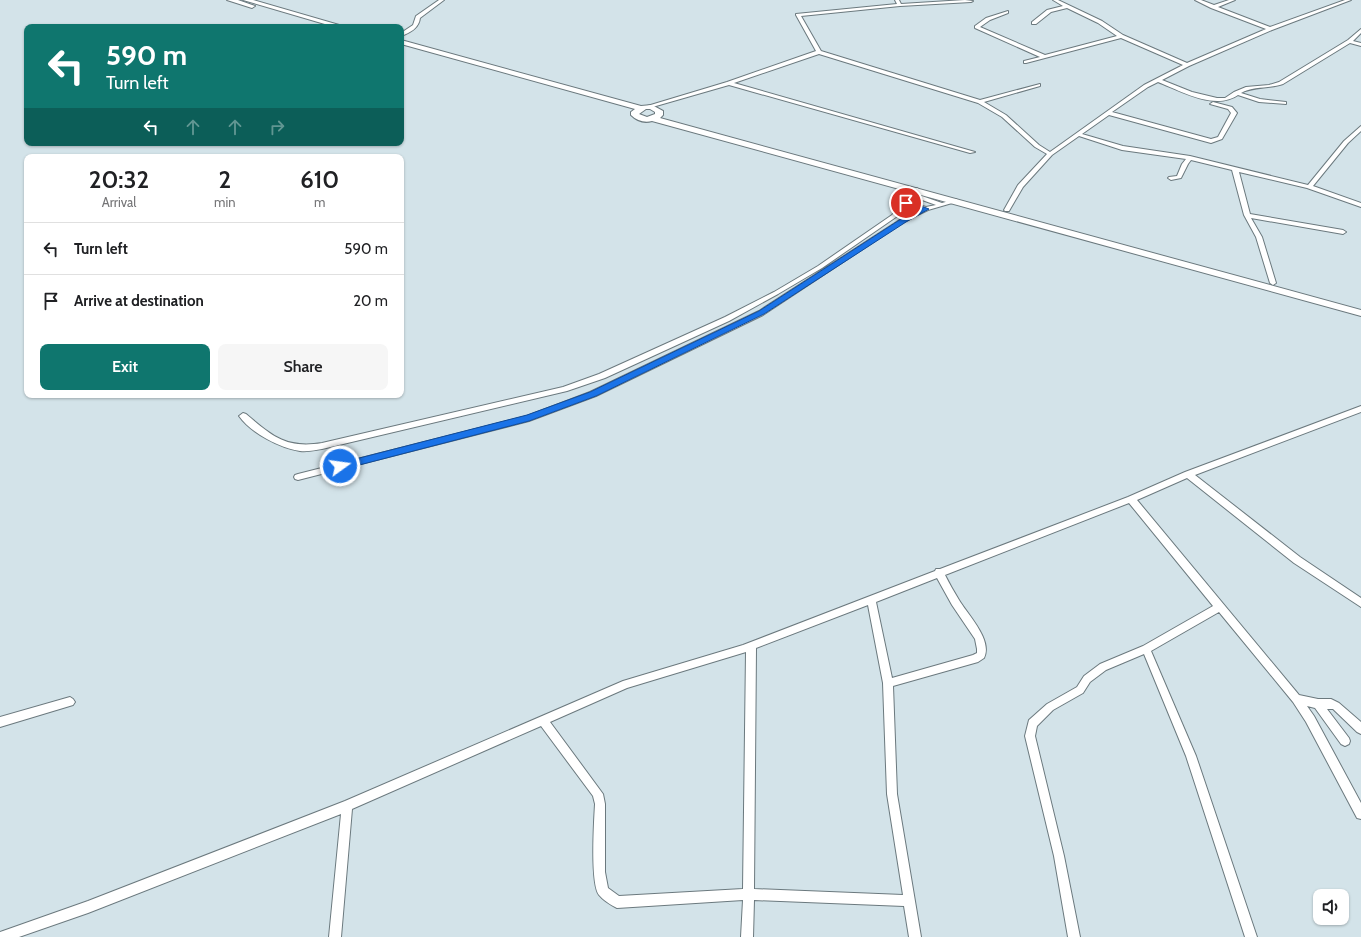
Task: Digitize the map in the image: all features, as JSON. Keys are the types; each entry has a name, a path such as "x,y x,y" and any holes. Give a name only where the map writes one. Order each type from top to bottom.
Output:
{"street":[{"path":"230,0 315,24"},
{"path":"246,0 332,24"},
{"path":"404,33 418,23 418,17 442,0"},
{"path":"897,0 900,5"},
{"path":"1055,0 1100,22 1121,36 1187,65"},
{"path":"1197,0 1270,29"},
{"path":"1213,6 1233,0"},
{"path":"1007,210 1020,186 1050,154 1146,86 1187,65 1270,29 1350,0"},
{"path":"819,52 798,15 871,6 971,1"},
{"path":"1034,23 1049,11 1068,6"},
{"path":"1006,12 988,19 977,27 1046,57"},
{"path":"1158,80 1217,100 1231,98 1236,93 1246,89 1275,86 1281,83 1350,41 1361,30"},
{"path":"1026,62 1121,36"},
{"path":"1350,41 1361,46"},
{"path":"404,43 644,107 654,108 658,114 915,193 956,201 1361,313"},
{"path":"404,49 635,115 644,119 658,114 672,100"},
{"path":"635,115 635,112 644,107 672,100 819,52 980,102 1004,116 1037,146 1050,154"},
{"path":"729,82 972,152"},
{"path":"980,102 1038,85"},
{"path":"1236,93 1260,100 1284,103"},
{"path":"1108,113 1211,141 1220,138 1234,112 1230,108 1213,104"},
{"path":"658,114 1361,307"},
{"path":"1308,188 1346,142 1361,128"},
{"path":"1078,134 1122,148 1190,158 1236,169 1308,188 1361,205"},
{"path":"1171,178 1179,177 1185,164 1190,158"},
{"path":"1236,169 1247,215 1259,237 1272,283"},
{"path":"243,416 267,436 301,449 322,446 564,389 602,376 727,319 776,293 820,267 894,216 915,193"},
{"path":"915,193 940,204"},
{"path":"298,477 529,418 593,394 762,313 903,220 926,209 940,204 956,201"},
{"path":"906,203 926,209"},
{"path":"1247,215 1343,232"},
{"path":"3,937 88,907 347,806 626,684 751,646 1131,499 1188,474 1361,409"},
{"path":"1188,474 1297,560 1361,603"},
{"path":"1131,499 1296,699 1310,719 1361,814"},
{"path":"888,683 975,659 981,655 982,649 979,638 955,602 939,572"},
{"path":"871,599 888,683 892,794 915,937"},
{"path":"1074,937 1059,856 1030,736 1033,723 1050,707 1080,690 1087,679 1103,667 1146,649 1219,607"},
{"path":"747,937 749,894 751,646"},
{"path":"1146,649 1191,756 1251,937"},
{"path":"1296,699 1336,706 1361,729"},
{"path":"0,722 70,702"},
{"path":"1318,704 1345,741"},
{"path":"543,721 598,794 600,804 599,872 603,892 617,902 749,894 910,901"},
{"path":"335,937 347,806"}],"route":[{"path":"340,466 529,418 593,394 762,313 903,220 926,209 906,203"}]}
